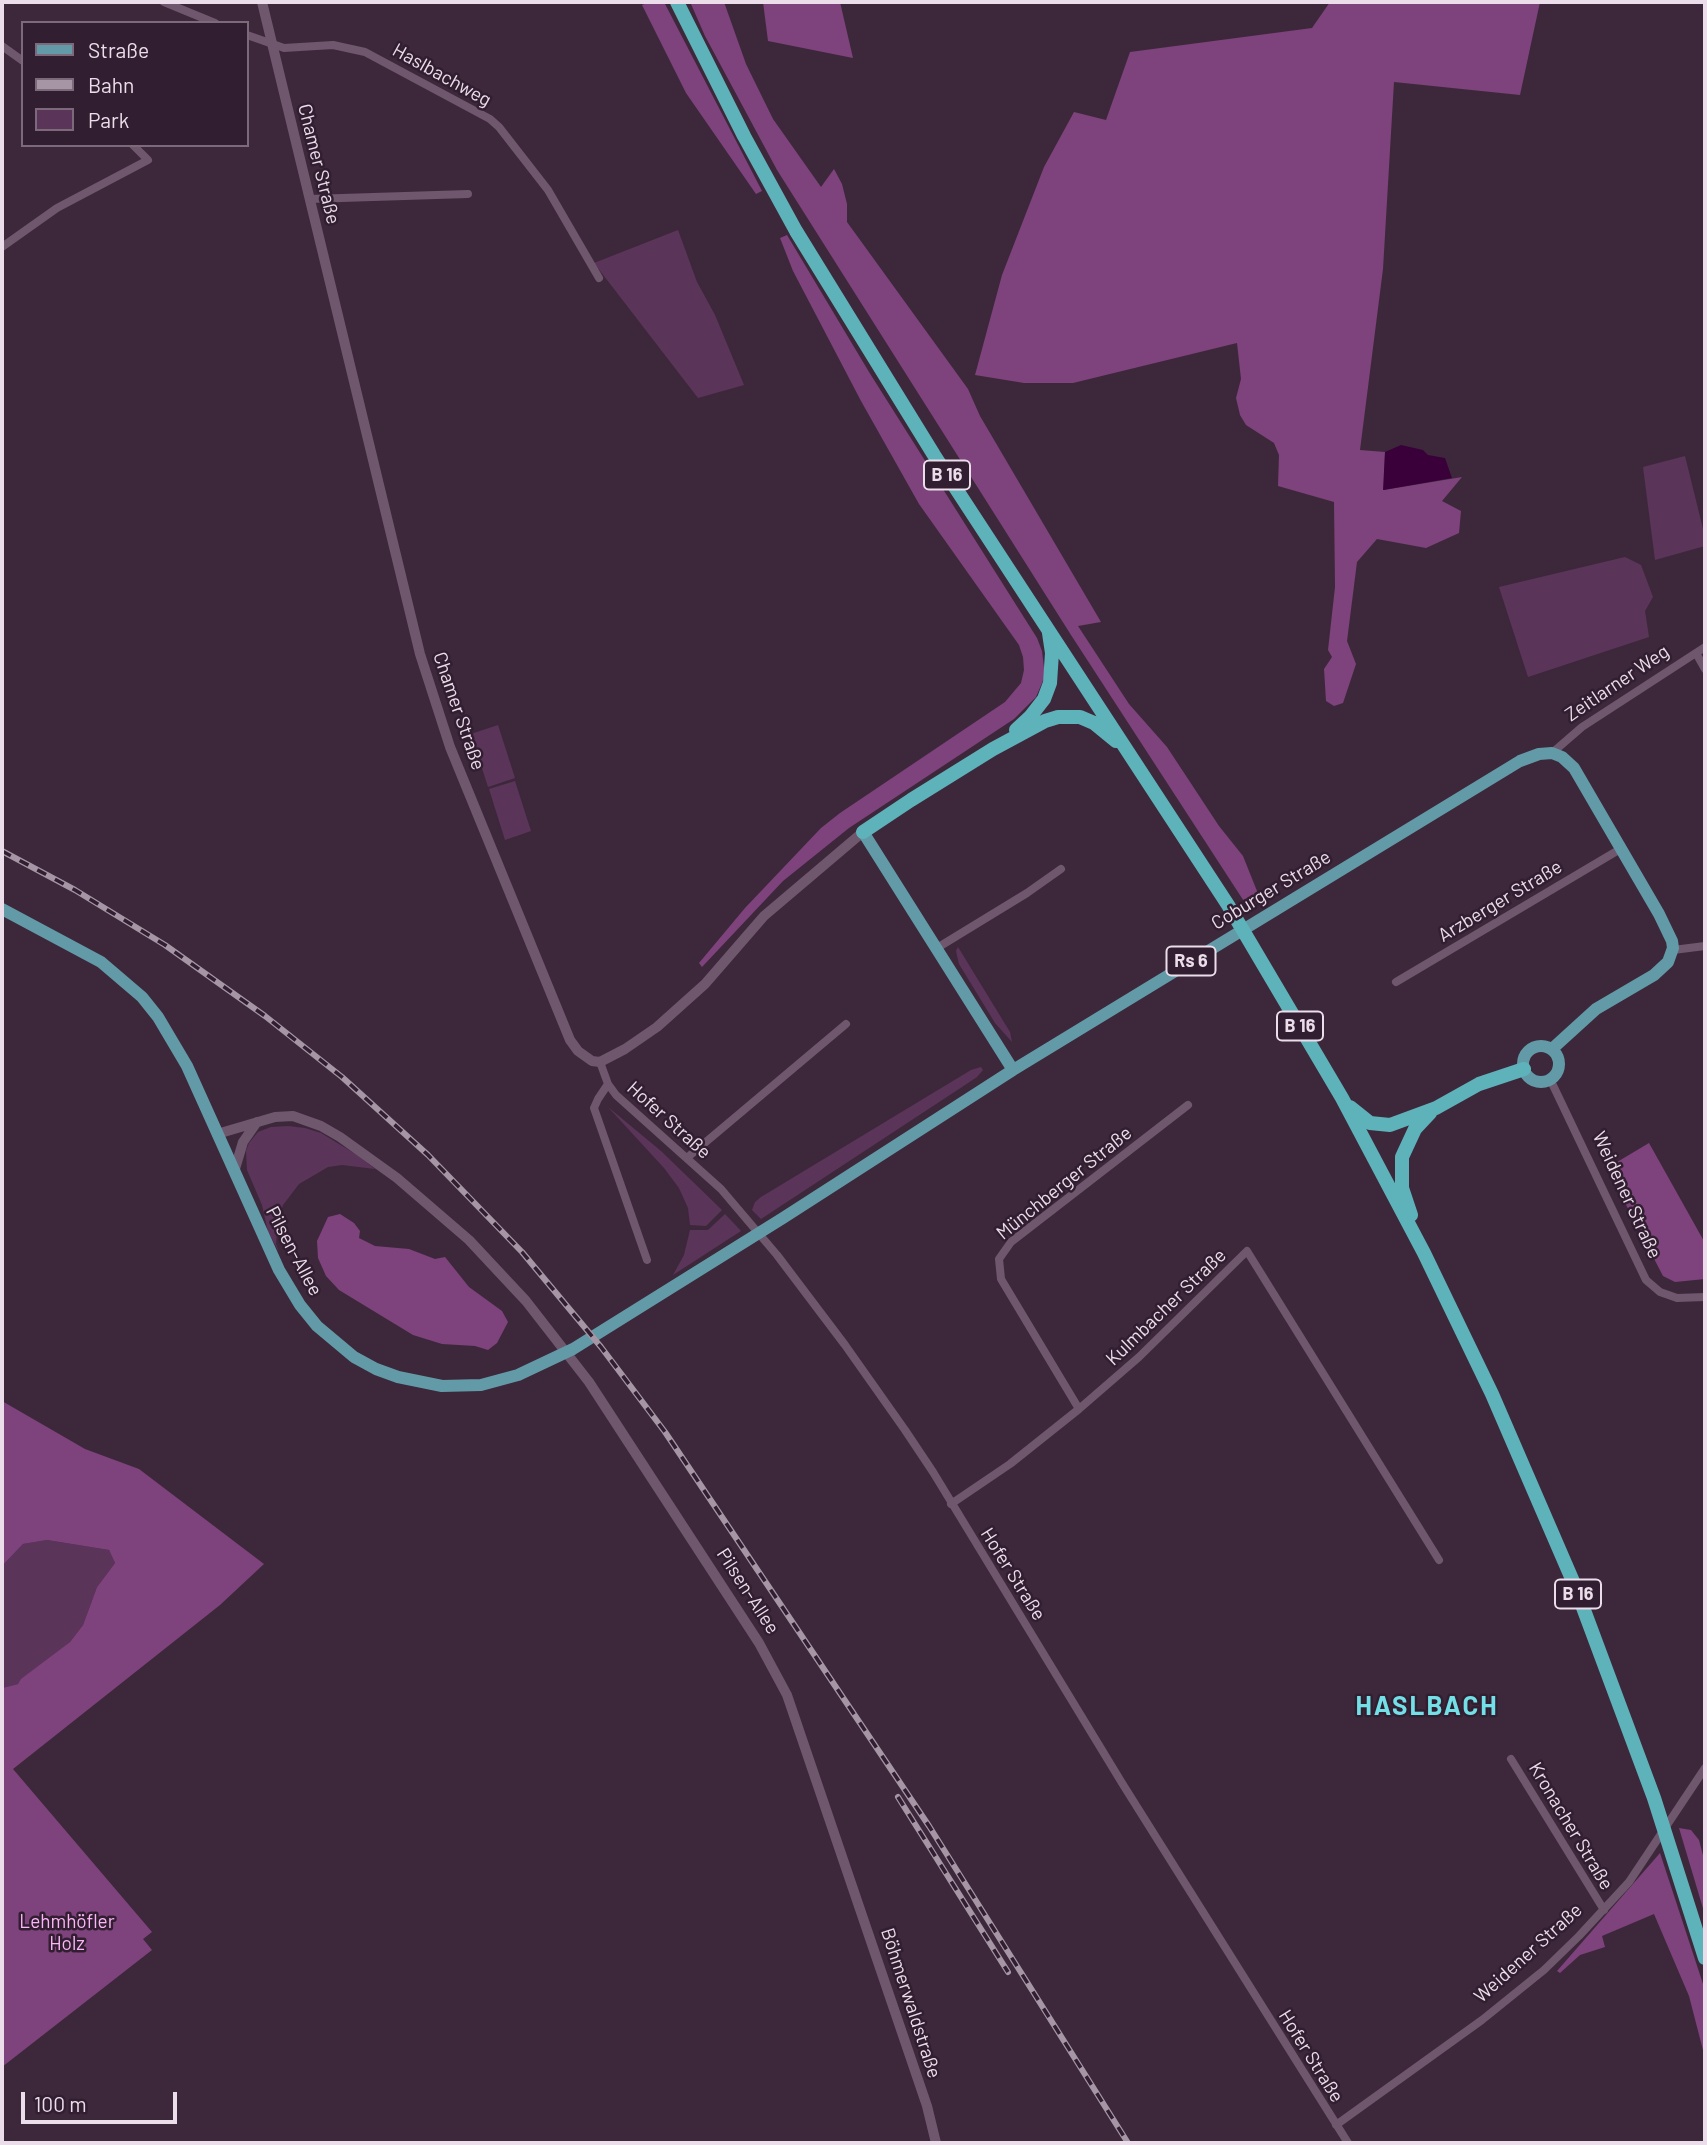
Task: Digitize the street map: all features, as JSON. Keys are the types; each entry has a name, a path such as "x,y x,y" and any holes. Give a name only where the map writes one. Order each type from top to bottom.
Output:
{"highway":[{"name":"B 16","path":"678,6 744,136 809,253 934,455 1228,905 1342,1098 1424,1253 1548,1520 1608,1670 1677,1866 1705,1958"},
{"name":"B 16","path":"993,749 1030,718 1044,699 1052,670 1048,628"},
{"name":"B 16","path":"993,749 1045,721 1058,717 1080,717 1108,733 1134,760"},
{"path":"863,832 993,749"},
{"path":"1436,1108 1479,1084 1524,1069"},
{"name":"B 16","path":"1342,1098 1360,1116 1370,1123 1380,1125 1404,1121 1436,1108"},
{"name":"B 16","path":"1424,1253 1402,1188 1402,1157 1415,1129 1436,1108"}],"main road":[{"path":"1552,753 1562,757 1574,768 1659,914 1672,941 1673,950 1668,962 1654,975 1596,1009 1552,1049"},
{"name":"Coburger Straße","path":"1013,1070 1520,761 1539,754 1552,753"},
{"path":"863,832 1013,1070"},
{"name":"Pilsen-Allee","path":"2,909 101,962 142,997 158,1017 182,1057 279,1270 300,1305 334,1342 354,1357 398,1377 442,1386 481,1385 518,1375 545,1363 783,1218 1013,1070"},
{"path":"1542,1046 1552,1049 1559,1062 1557,1072 1550,1079 1533,1080 1524,1069 1525,1056 1532,1048 1542,1046"}],"street":[{"path":"164,2 210,21"},
{"name":"Chamer Straße","path":"262,2 420,654 434,699 450,747 570,1040 584,1057 600,1062"},
{"path":"248,35 273,46"},
{"name":"Haslbachweg","path":"273,46 284,48 332,45 365,52 490,119 548,190 599,278"},
{"path":"2,46 21,60"},
{"path":"2,247 57,208 148,160 135,147"},
{"path":"310,199 468,194"},
{"name":"Zeitlarner Weg","path":"1552,753 1582,727 1705,647"},
{"path":"1696,653 1705,669"},
{"path":"600,1062 640,1039 671,1016 705,984 764,916 863,832"},
{"name":"Arzberger Straße","path":"1396,982 1622,848"},
{"path":"937,948 1061,869"},
{"path":"1673,950 1705,946"},
{"path":"688,1157 846,1024"},
{"name":"Hofer Straße","path":"600,1062 608,1084 721,1189 758,1232 845,1345 933,1472 1348,2143"},
{"name":"Weidener Straße","path":"1550,1079 1646,1280 1660,1292 1677,1298 1705,1297"},
{"path":"608,1084 594,1108 647,1259"},
{"name":"Münchberger Straße","path":"1079,1409 1001,1279 999,1259 1011,1242 1188,1105"},
{"name":"Pilsen-Allee","path":"217,1134 275,1117 293,1116 321,1126 397,1178 448,1221 526,1301 606,1406 759,1643 787,1695 850,1875"},
{"path":"234,1172 243,1142 257,1122"},
{"name":"Kulmbacher Straße","path":"951,1504 1010,1464 1079,1409 1148,1349 1247,1251 1439,1560"},
{"name":"Kronacher Straße","path":"1511,1759 1604,1910"},
{"name":"Weidener Straße","path":"1336,2125 1482,2020 1544,1970 1629,1882 1705,1768"},
{"name":"Böhmerwaldstraße","path":"850,1875 927,2106 936,2143"}],"green space":[{"path":"664,2 762,191 756,194 686,93 642,5"},
{"path":"724,2 746,64 773,119 821,187 834,169 842,184 847,204 847,222 968,389 980,416 1101,622 1078,626 1129,704 1167,747 1219,826 1243,856 1261,901 1249,909 1071,635 777,170 705,36 691,4"},
{"path":"763,2 840,2 853,58 768,41"},
{"path":"1330,2 1540,2 1520,95 1394,82 1383,269 1360,450 1385,452 1384,490 1462,477 1442,501 1461,511 1459,533 1426,548 1377,539 1357,562 1347,641 1356,664 1343,703 1334,706 1326,701 1324,669 1332,657 1328,650 1335,587 1334,502 1278,486 1279,455 1274,443 1246,425 1240,415 1236,398 1241,379 1237,343 1073,383 1024,383 975,375 1002,275 1044,167 1074,112 1106,120 1130,52 1312,28"},
{"path":"678,230 697,282 715,315 744,385 698,398 594,263"},
{"path":"787,235 869,372 1037,638 1042,651 1045,676 1036,697 1014,719 849,828 783,881 702,967 699,963 745,908 821,828 1005,702 1021,683 1024,670 1019,645 919,504 861,401 793,271 780,238"},
{"path":"1685,456 1705,546 1655,560 1643,467"},
{"path":"1625,557 1641,565 1653,597 1645,611 1649,637 1528,677 1499,587"},
{"path":"498,725 515,778 488,787 471,734"},
{"path":"515,781 531,831 505,840 489,789"},
{"path":"958,947 1010,1032 1012,1042 995,1023 959,964 956,951"},
{"path":"981,1067 983,1070 977,1077 761,1219 752,1210 761,1197 971,1070"},
{"path":"608,1107 661,1151 722,1210 706,1226 690,1225 688,1208 679,1188"},
{"path":"288,1126 321,1133 375,1169 342,1165 328,1167 299,1184 283,1205 278,1220 276,1244 279,1252 268,1232 262,1205 247,1170 246,1151 258,1132 271,1127"},
{"path":"1649,1143 1705,1243 1705,1279 1675,1282 1663,1276 1607,1168"},
{"path":"340,1214 354,1223 360,1231 359,1238 375,1246 409,1249 435,1259 445,1257 469,1287 502,1311 508,1322 497,1343 488,1350 475,1346 442,1344 413,1335 339,1290 326,1276 318,1258 317,1241 328,1217"},
{"path":"725,1214 741,1231 673,1275 684,1255 690,1230 708,1230"},
{"name":"Lehmhöfler Holz","path":"2,1401 85,1449 139,1469 264,1564 220,1605 13,1769 152,1932 143,1939 152,1950 2,2067 2,1688 18,1684 70,1642 83,1625 97,1587 115,1563 109,1550 47,1540 23,1544 2,1566"},
{"path":"47,1540 109,1550 115,1563 97,1587 83,1625 70,1642 18,1684 2,1688 2,1566 23,1544"},
{"path":"1679,1828 1691,1830 1699,1840 1705,1863 1705,1915"},
{"path":"1660,1853 1705,1990 1705,2058 1689,1996 1654,1914 1602,1936 1605,1947 1580,1955 1560,1973 1557,1971"}],"shaded area":[{"path":"1401,445 1445,458 1452,478 1383,490 1385,452"}],"railway":[{"path":"2,851 75,890 165,945 265,1016 342,1077 428,1155 522,1252 601,1347 665,1432 929,1826 1128,2143"},
{"path":"898,1797 1008,1972"}],"district":[{"name":"HASLBACH","path":"1427,1706"}]}
